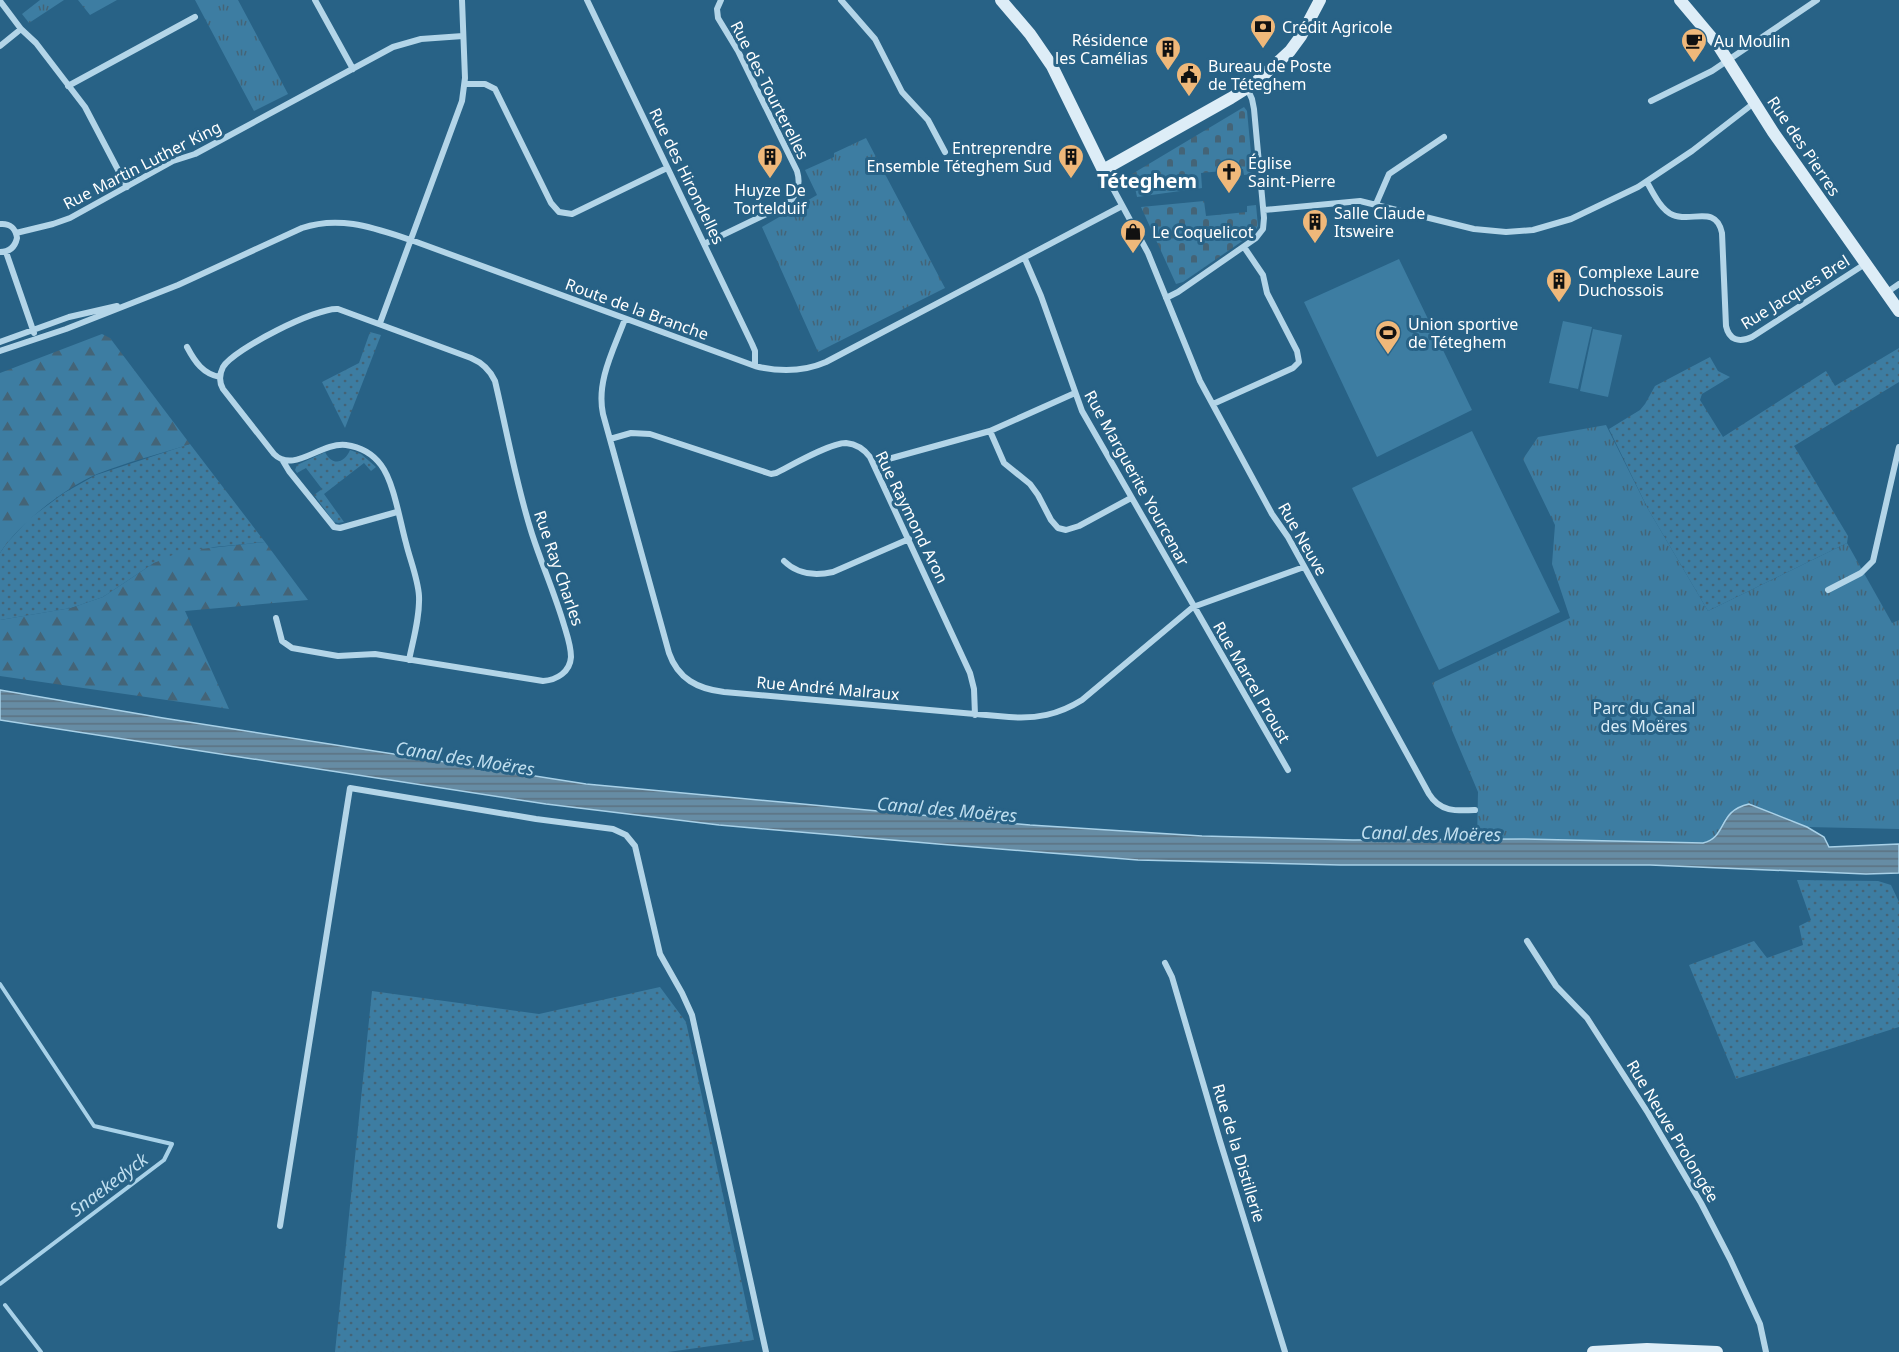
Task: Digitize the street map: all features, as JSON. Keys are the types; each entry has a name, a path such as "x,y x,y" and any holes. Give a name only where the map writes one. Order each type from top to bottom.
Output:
{"main road":[{"path":"1001,0 1030,34 1060,81 1103,170 1247,88 1290,51 1301,36 1320,0"},
{"name":"Rue des Pierres","path":"1680,0 1728,61 1806,181 1899,311"},
{"path":"1593,1352 1647,1349 1717,1352"}],"street":[{"path":"0,0 88,112 127,187"},
{"path":"315,0 352,69"},
{"path":"380,323 462,101 465,84 462,0"},
{"name":"Rue des Hirondelles","path":"587,0 754,347 755,366"},
{"name":"Rue des Tourterelles","path":"704,244 787,204 796,195 799,183 797,171 741,55 718,18 717,9 721,0"},
{"path":"841,0 875,39 902,93 928,120 945,152"},
{"path":"1651,101 1707,74 1817,0"},
{"path":"68,86 195,17"},
{"path":"0,46 21,29"},
{"name":"Rue Martin Luther King","path":"16,233 64,221 173,161 195,154 404,43 426,38 464,36"},
{"path":"465,84 485,84 495,90 551,203 559,212 572,214 668,168"},
{"path":"1166,298 1244,247 1261,232 1264,210 1254,104 1247,88"},
{"path":"1264,210 1355,201 1376,204 1474,229 1498,232 1533,230 1571,219 1647,182 1755,103"},
{"path":"1376,204 1389,174 1444,137"},
{"name":"Rue Neuve","path":"1103,170 1152,262 1194,367 1213,404 1269,509 1304,567 1432,798 1445,809 1475,810"},
{"name":"Rue Jacques Brel","path":"1647,182 1671,214 1680,217 1708,216 1719,224 1722,233 1726,326 1729,335 1736,340 1742,341 1752,337 1865,264"},
{"name":"Route de la Branche","path":"0,351 36,340 194,278 291,232 316,224 336,222 357,224 411,240 755,366 786,371 803,369 821,364 1025,259 1122,206"},
{"path":"0,224 10,226 16,233 15,245 3,252 36,340"},
{"path":"1213,404 1293,368 1299,362 1297,351 1267,293 1263,275 1244,247"},
{"name":"Rue Marguerite Yourcenar","path":"1025,259 1041,296 1082,411 1193,607"},
{"path":"1886,293 1899,284"},
{"name":"Route de la Branche","path":"0,342 69,317 130,304"},
{"name":"Rue Ray Charles","path":"220,377 225,365 251,345 323,310 338,309 478,360 494,377 530,530 569,641 570,664 563,674 543,681 371,654 338,656 292,648 282,641 276,618"},
{"name":"Rue André Malraux","path":"625,319 605,373 602,408 669,653 678,672 690,682 705,689 1035,718 1054,714 1070,707 1092,692 1193,607 1304,567"},
{"path":"187,347 206,373 220,377 223,389 334,527 340,528 397,512"},
{"path":"874,465 990,431 1075,393"},
{"path":"990,431 1004,463 1030,484 1058,528 1066,530 1079,526 1131,498"},
{"name":"Rue Raymond Aron","path":"610,439 631,433 650,434 771,474 834,446 849,444 865,450 909,539 971,677 975,693 975,714"},
{"path":"283,461 298,460 331,445 343,445 363,449 374,457 386,472 419,595 409,660"},
{"path":"1828,590 1862,573 1875,558 1899,447"},
{"path":"784,561 791,568 803,573 823,574 833,572 909,539"},
{"name":"Rue Marcel Proust","path":"1193,607 1288,770"},
{"path":"280,1226 350,788 536,819 614,829 626,836 635,846 660,954 692,1015 766,1352"},
{"name":"Rue Neuve Prolongée","path":"1527,941 1556,986 1587,1018 1648,1113 1705,1211 1760,1324 1766,1352"},
{"name":"Rue de la Distillerie","path":"1165,963 1172,977 1285,1352"}],"green space":[{"path":"40,0 64,0 29,23 22,14"},
{"path":"78,0 117,0 90,15"},
{"path":"195,0 238,0 288,94 254,111"},
{"path":"1244,107 1247,111 1253,174 1244,175 1243,169 1201,173 1202,188 1137,197 1132,174"},
{"path":"866,138 945,288 818,352 762,227 817,195 805,170 834,157 834,153"},
{"path":"1204,201 1206,216 1247,212 1247,206 1256,205 1258,226 1254,233 1183,282 1176,284 1141,207"},
{"name":"Union sportive de Téteghem","path":"1399,259 1472,410 1377,457 1304,302"},
{"path":"1563,321 1592,327 1578,389 1549,383"},
{"path":"1593,329 1622,335 1608,397 1580,391"},
{"path":"370,332 381,335 345,428 322,382 359,363"},
{"path":"102,334 110,338 190,444 84,480 30,519 0,553 0,373"},
{"path":"1899,348 1899,382 1794,446 1848,536 1847,543 1708,611 1648,509 1609,429 1640,410 1655,386 1710,357 1718,371 1730,377 1702,394 1700,400 1723,437 1826,371 1835,386"},
{"name":"Parc du Canal des Moëres","path":"1606,425 1648,509 1708,611 1847,543 1892,623 1899,620 1899,829 1807,827 1749,804 1730,813 1716,835 1703,843 1477,840 1478,792 1432,683 1570,618 1552,564 1555,525 1523,459 1538,437"},
{"path":"1472,431 1560,612 1439,670 1352,488"},
{"path":"190,444 265,542 214,547 154,563 103,597 71,608 0,620 0,553 29,519 64,493 96,475"},
{"path":"350,450 361,454 376,467 371,471 364,463 324,494 344,522 338,523 334,522 314,495 322,489 306,468 297,473 295,470 297,465 325,452 331,460 338,461 345,458"},
{"path":"265,542 308,600 185,611 229,709 0,676 0,620 71,608 103,597 154,563 182,551"},
{"path":"1797,880 1878,881 1891,885 1899,902 1899,1027 1736,1079 1689,965 1754,941 1767,958 1803,945 1799,926 1811,920"},
{"path":"660,987 686,1022 754,1340 668,1352 335,1352 372,991 539,1014"}],"shaded area":[{"path":"0,690 163,718 586,784 1030,825 1202,836 1353,840 1524,839 1703,843 1716,835 1732,812 1749,804 1807,827 1824,837 1829,847 1899,844 1899,873 1866,874 1650,865 1340,865 1138,860 719,825 546,804 0,720"}],"waterway":[{"name":"Snaekedyck","path":"0,984 94,1126 172,1144 164,1160 0,1284"},
{"name":"Snaekedyck","path":"5,1305 41,1352"}],"place":[{"name":"Crédit Agricole","path":"1263,50"},
{"name":"Au Moulin","path":"1694,64"},
{"name":"Résidence les Camélias","path":"1168,72"},
{"name":"Bureau de Poste de Téteghem","path":"1189,98"},
{"name":"Huyze De Tortelduif","path":"770,180"},
{"name":"Entreprendre Ensemble Téteghem Sud","path":"1071,180"},
{"name":"Église Saint-Pierre","path":"1229,195"},
{"name":"Salle Claude Itsweire","path":"1315,245"},
{"name":"Le Coquelicot","path":"1133,255"},
{"name":"Complexe Laure Duchossois","path":"1559,304"},
{"name":"Union sportive de Téteghem","path":"1388,356"}],"district":[{"name":"Téteghem","path":"1147,181"}],"water label":[{"name":"Canal des Moëres","path":"465,759"},
{"name":"Canal des Moëres","path":"947,810"},
{"name":"Canal des Moëres","path":"1431,834"}]}
